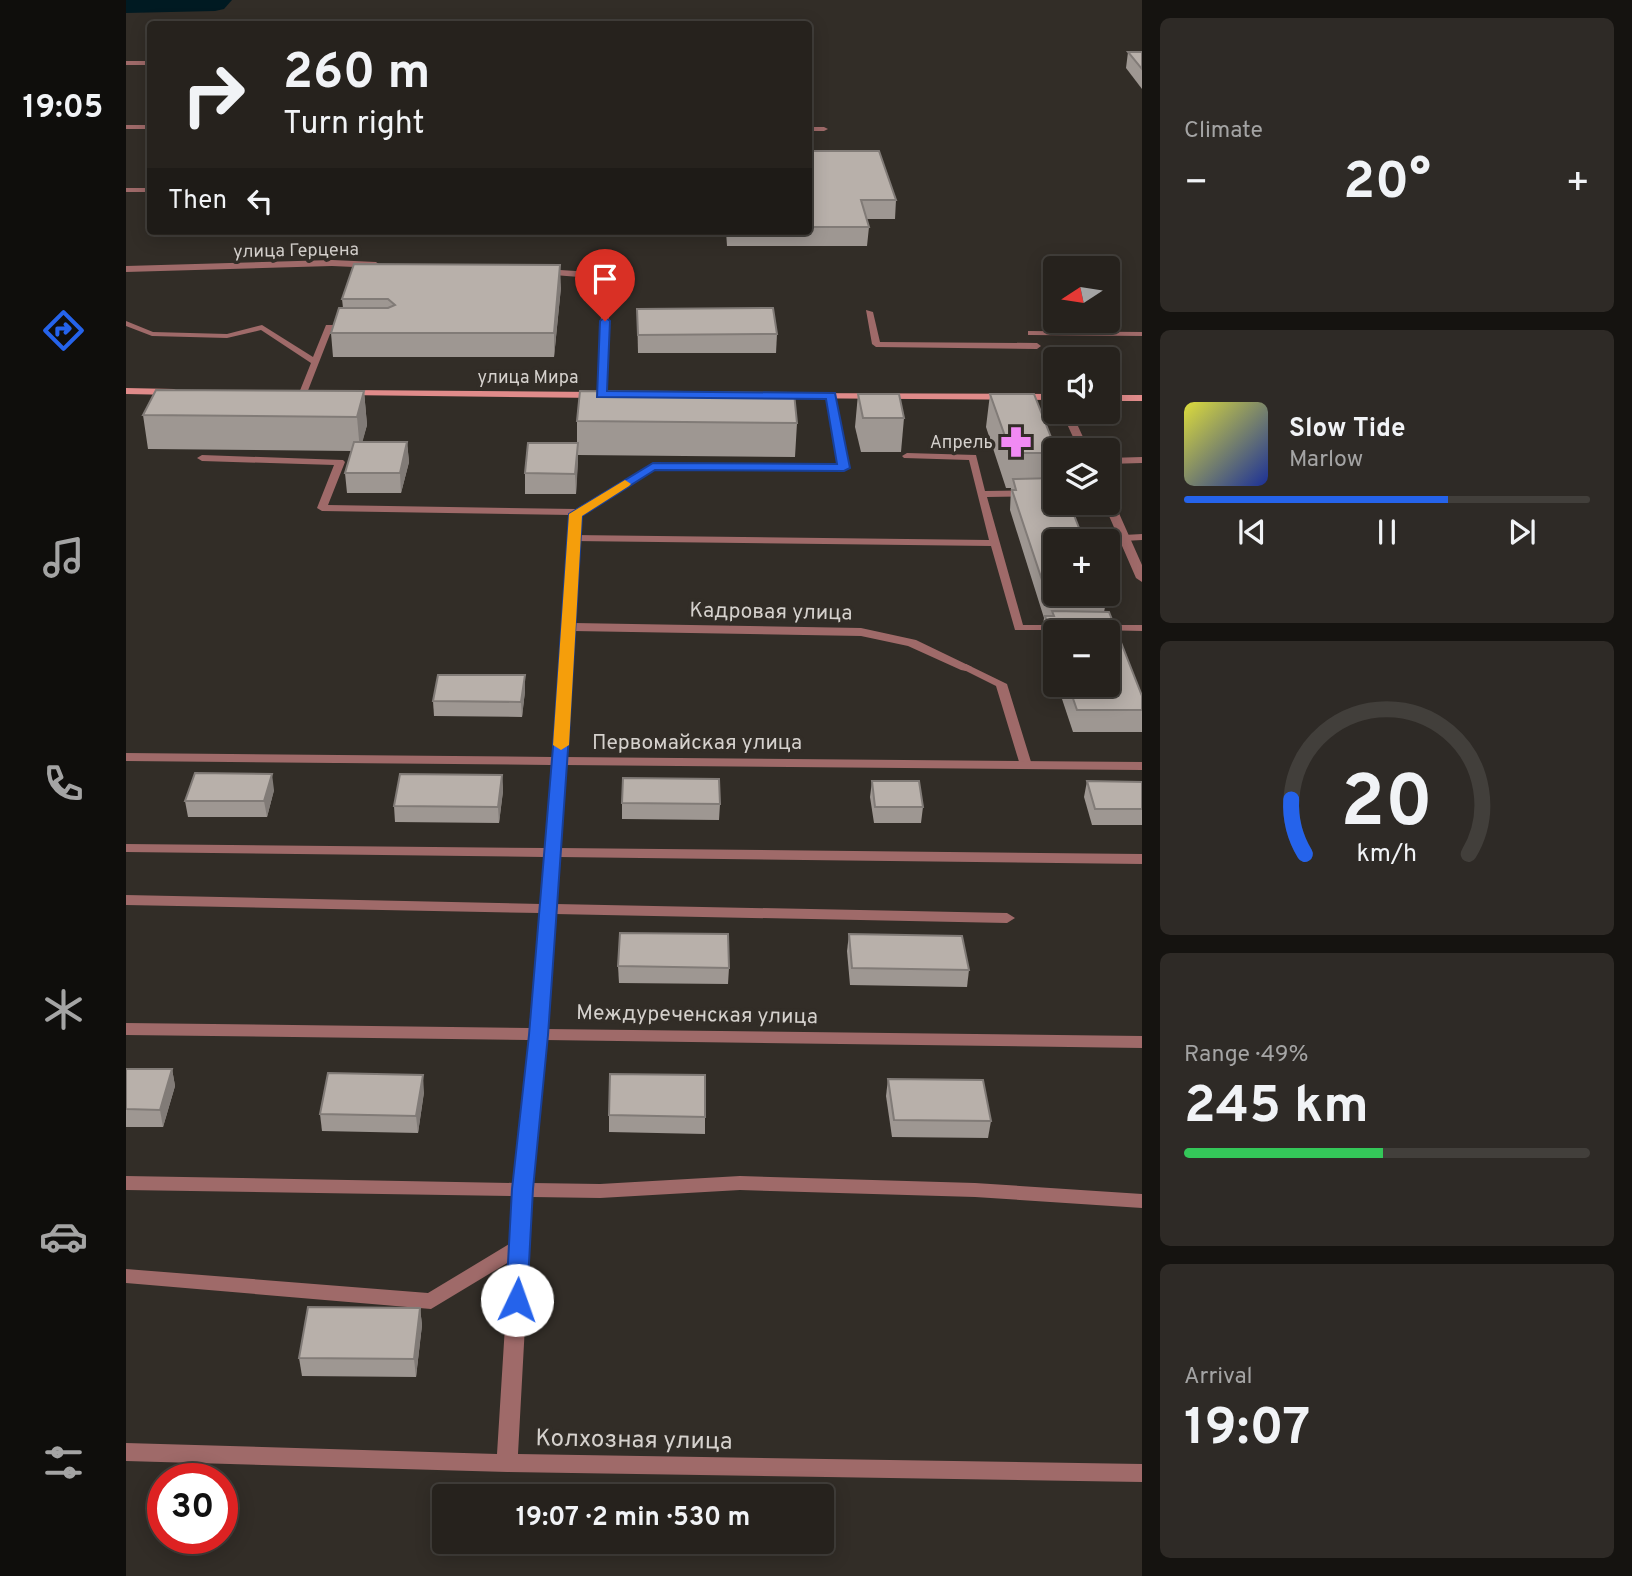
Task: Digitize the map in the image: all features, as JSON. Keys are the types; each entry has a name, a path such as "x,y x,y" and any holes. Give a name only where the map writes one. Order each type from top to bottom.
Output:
{"main road":[{"path":"126,391 192,392"},
{"path":"300,393 316,393"},
{"name":"улица Мира","path":"330,393 614,395"},
{"path":"762,396 1043,397"},
{"path":"1120,398 1142,398"}],"street":[{"path":"126,63 147,63"},
{"path":"126,127 147,127"},
{"path":"812,129 824,129"},
{"path":"126,190 147,190"},
{"name":"улица Герцена","path":"126,269 332,263 383,266"},
{"path":"538,272 592,275"},
{"path":"507,1463 523,1189 560,762 575,513"},
{"path":"1114,515 1142,578"},
{"name":"Кадровая улица","path":"570,627 861,632 912,643 965,667"},
{"name":"Первомайская улица","path":"126,757 1142,766"},
{"path":"126,848 1142,859"},
{"path":"126,900 1007,918"},
{"name":"Междуреченская улица","path":"126,1029 1142,1042"},
{"path":"126,1183 600,1191 740,1183 975,1190 1142,1201"},
{"path":"126,1276 431,1301 520,1246"},
{"name":"Колхозная улица","path":"126,1451 507,1463 1142,1473"}],"lane":[{"path":"592,275 606,296 601,395"},
{"path":"869,312 876,344 1037,346"},
{"path":"126,323 152,334 228,336 262,327 316,362"},
{"path":"300,393 330,327 354,327"},
{"path":"1031,333 1142,334"},
{"path":"202,458 340,462 322,508 575,513 653,466 844,468 831,396"},
{"path":"907,456 973,457 1019,628 1043,628"},
{"path":"1120,460 1142,460"},
{"path":"981,494 1043,493"},
{"path":"1124,538 1142,537"},
{"path":"573,538 994,543"},
{"path":"1120,628 1142,628"},
{"path":"965,667 1001,684 1026,765"}],"building":[{"path":"1128,52 1142,52 1142,69"},
{"path":"812,151 879,151 896,200 861,200 869,227 812,227"},
{"path":"354,264 560,265 554,333 331,333 339,308 388,308 395,305 388,299 342,299"},
{"path":"773,308 777,334 638,335 637,309"},
{"path":"156,390 364,391 357,417 143,415"},
{"path":"580,391 794,393 797,423 577,421"},
{"path":"858,394 899,394 904,418 863,418"},
{"path":"990,394 1034,394 1043,424 1046,424 1051,438 1043,438 1043,453 1011,453"},
{"path":"354,442 407,442 400,473 345,473"},
{"path":"528,443 578,443 575,474 525,473"},
{"path":"1043,478 1043,515 1074,515 1079,529 1043,529 1043,583 1012,490 1016,490 1013,479"},
{"path":"1052,611 1109,612 1112,620 1046,620 1045,616 1054,616"},
{"path":"1120,640 1142,696 1142,710 1077,710 1072,697 1120,697"},
{"path":"438,675 525,675 521,702 433,701"},
{"path":"195,773 272,774 264,801 185,801"},
{"path":"400,774 502,775 498,807 394,806"},
{"path":"623,778 719,779 720,804 622,803"},
{"path":"872,781 919,781 923,807 875,807"},
{"path":"1087,781 1142,782 1142,809 1095,809"},
{"path":"620,933 728,934 729,968 618,966"},
{"path":"849,934 962,936 969,970 852,968"},
{"path":"126,1069 172,1069 160,1110 126,1109"},
{"path":"328,1073 423,1075 416,1116 320,1114"},
{"path":"610,1074 705,1075 705,1117 609,1115"},
{"path":"888,1079 983,1080 991,1121 894,1120"},
{"path":"308,1307 420,1308 414,1359 299,1358"}],"waterway":[{"path":"126,6 215,4 220,0"}],"slow traffic":[{"path":"561,745 575,514 625,484"}],"place":[{"name":"Апрель","path":"1016,442"}],"route":[{"path":"517,1300 523,1189 538,1035 570,627 575,514 653,466 844,468 831,396 601,395 605,321"}]}
